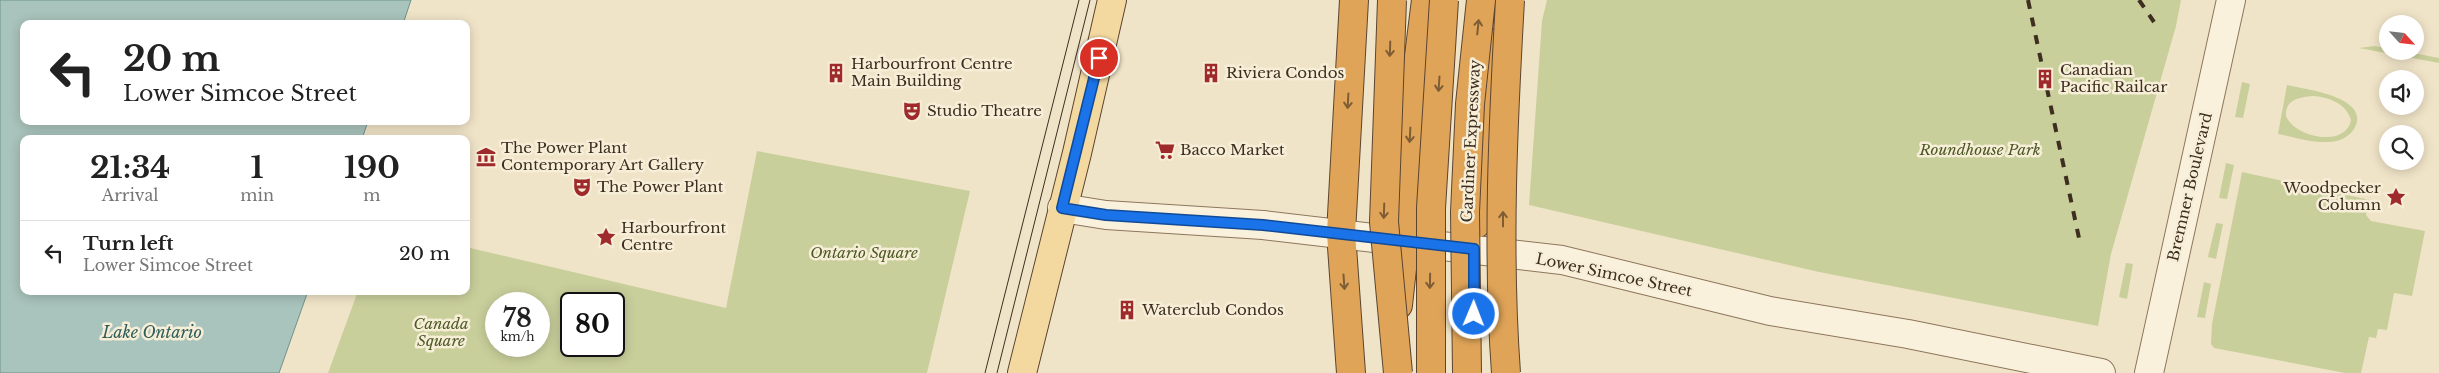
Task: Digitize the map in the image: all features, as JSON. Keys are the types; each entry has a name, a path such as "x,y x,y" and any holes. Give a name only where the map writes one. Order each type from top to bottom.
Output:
{"highway":[{"path":"1351,373 1341,233 1354,0"},
{"path":"1392,0 1384,222 1398,373"},
{"path":"1391,373 1405,240 1411,120 1426,0"},
{"path":"1431,373 1431,208 1444,0"},
{"name":"Gardiner Expressway","path":"1467,373 1466,192 1470,104 1481,0"},
{"path":"1474,373 1474,249 1501,0"},
{"path":"1506,373 1502,144 1510,0"}],"main road":[{"path":"1022,373 1112,0"}],"street":[{"name":"Bremner Boulevard","path":"2149,373 2230,0"},
{"name":"Lower Simcoe Street","path":"1062,208 1106,215 1263,225 1341,233 1562,260 1770,311 1908,334 2101,373"}],"green space":[{"name":"Roundhouse Park","path":"1547,0 2181,0 2176,26 2111,254 2098,326 1819,272 1529,205 1542,21"},
{"path":"2379,47 2379,52 2359,48"},
{"path":"2424,55 2439,58 2439,63 2423,60"},
{"path":"2242,82 2250,84 2243,118 2235,117"},
{"path":"2287,85 2334,96 2346,102 2354,109 2357,118 2352,132 2343,139 2335,141 2316,142 2278,134","holes":["2308,96 2336,102 2349,114 2351,120 2347,129 2340,134 2331,137 2309,134 2291,124 2286,116 2288,106 2294,100"]},
{"path":"757,151 970,191 927,373 328,373 357,295 470,295 470,248 726,308"},
{"path":"2226,163 2234,165 2227,199 2219,198"},
{"path":"2242,172 2370,200 2366,215 2371,221 2425,231 2412,296 2394,293 2387,330 2378,329 2376,338 2369,337 2361,373 2345,373 2214,348 2211,344 2212,324"},
{"path":"2216,223 2223,224 2216,259 2208,257"},
{"path":"2126,263 2133,264 2127,299 2119,297"},
{"path":"2204,282 2211,284 2205,318 2197,317"}],"water":[{"name":"Lake Ontario","path":"0,0 411,0 404,20 20,20 20,125 367,125 363,135 20,135 20,295 307,295 279,373 0,373"}],"tram line":[{"path":"985,373 1079,0"},
{"path":"997,373 1090,0"}],"railway":[{"path":"2028,0 2079,238"},
{"path":"2139,0 2154,22"}],"place":[{"name":"Harbourfront Centre Main Building","path":"836,73"},
{"name":"Riviera Condos","path":"1211,73"},
{"name":"Canadian Pacific Railcar","path":"2045,79"},
{"name":"Studio Theatre","path":"912,111"},
{"name":"Bacco Market","path":"1165,150"},
{"name":"The Power Plant Contemporary Art Gallery","path":"486,157"},
{"name":"The Power Plant","path":"582,187"},
{"name":"Woodpecker Column","path":"2396,197"},
{"name":"Harbourfront Centre","path":"606,237"},
{"name":"Waterclub Condos","path":"1127,310"}],"route":[{"path":"1099,58 1077,154 1062,208 1090,214 1263,225 1474,249 1474,314"}],"park label":[{"name":"Ontario Square","path":"864,253"},
{"name":"Canada Square","path":"441,332"}]}
